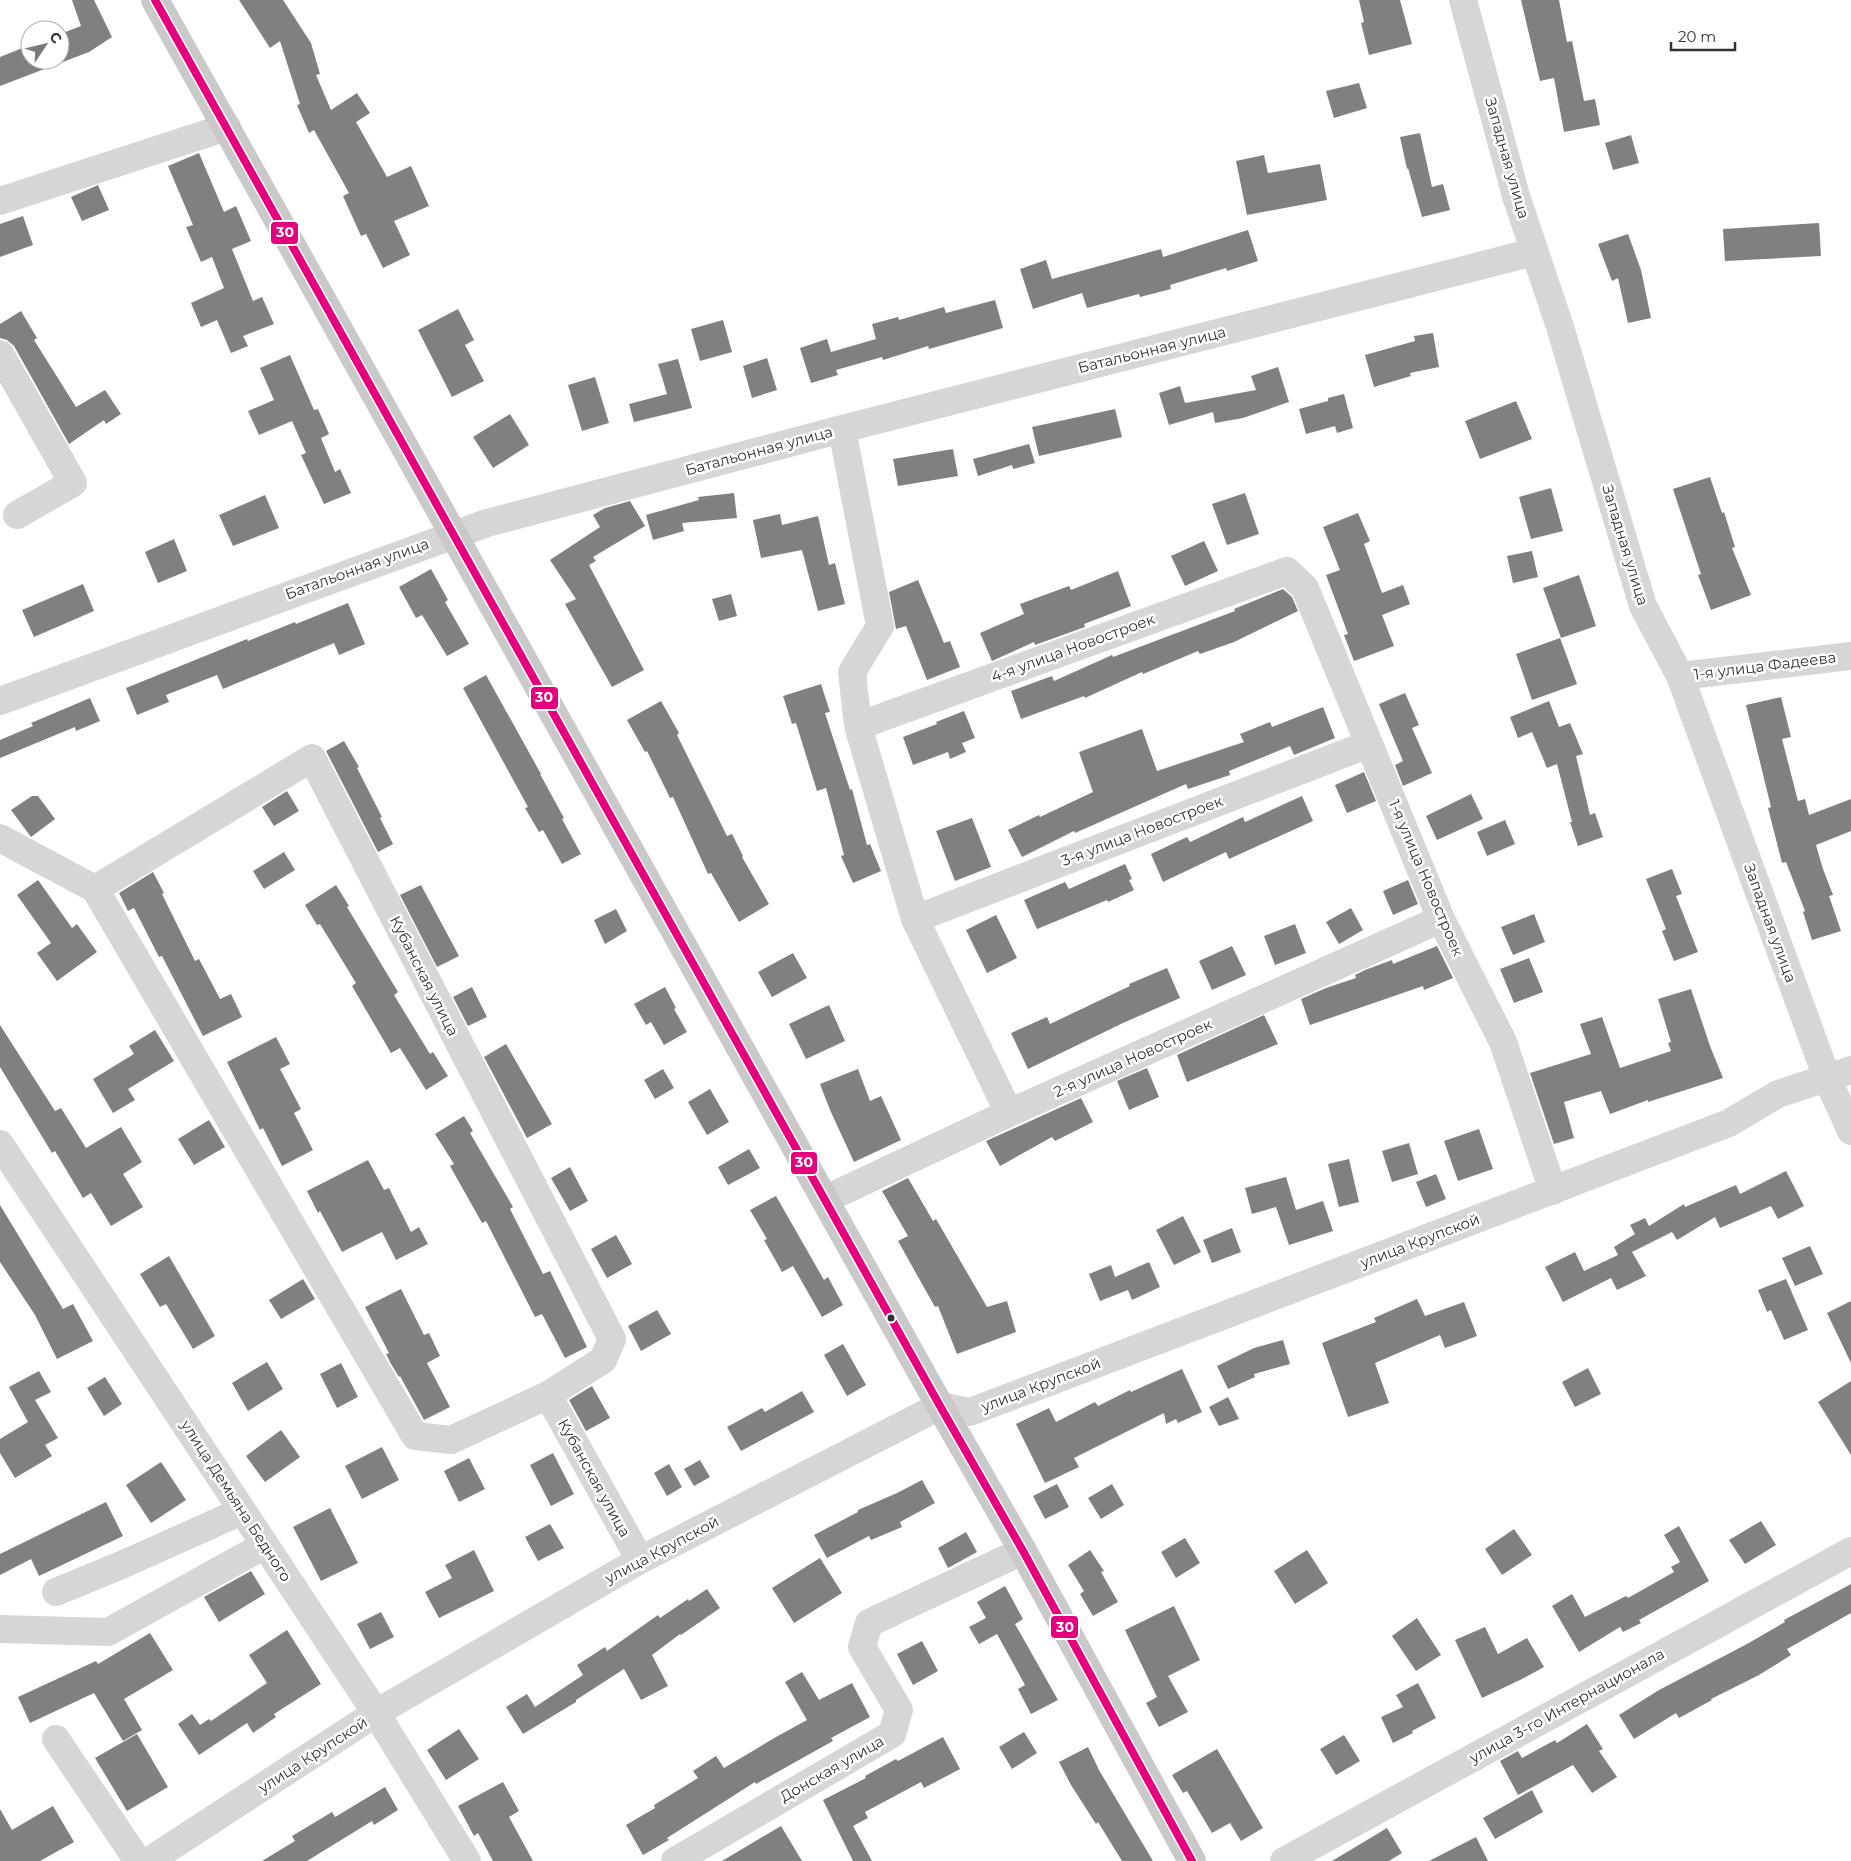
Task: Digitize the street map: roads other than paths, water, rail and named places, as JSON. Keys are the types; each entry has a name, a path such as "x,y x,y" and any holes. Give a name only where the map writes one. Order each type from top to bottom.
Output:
{"main road":[{"path":"155,0 940,1406 1023,1551 1192,1861"}],"street":[{"name":"Западная улица","path":"1463,0 1516,196 1560,327 1643,606 1680,676 1839,1074 1851,1131"},
{"path":"0,201 227,127"},
{"name":"Батальонная улица","path":"0,701 487,523 842,429 1534,252"},
{"path":"0,354 73,483 17,515"},
{"path":"842,429 880,626 852,672 858,726 916,919 1009,1113"},
{"name":"4-я улица Новостроек","path":"858,726 1288,571"},
{"name":"1-я улица Новостроек","path":"1288,571 1305,588 1441,919 1503,1042 1553,1191"},
{"name":"1-я улица Фадеева","path":"1680,676 1851,656"},
{"name":"3-я улица Новостроек","path":"916,919 1369,744"},
{"name":"Кубанская улица","path":"312,758 612,1340 603,1360 548,1395 451,1440 415,1436 96,888 312,758"},
{"path":"0,838 96,888"},
{"name":"2-я улица Новостроек","path":"826,1199 1009,1113 1441,919"},
{"name":"улица Крупской","path":"149,1861 376,1713 640,1560 940,1406 970,1412 1729,1123 1778,1094 1839,1074"},
{"name":"улица Демьяна Бедного","path":"0,1144 376,1713 467,1861"},
{"name":"Кубанская улица","path":"548,1395 640,1560"},
{"path":"56,1592 242,1511"},
{"path":"0,1629 108,1632 265,1545"},
{"name":"Донская улица","path":"675,1861 892,1734 899,1710 862,1647 869,1623 1023,1551"},
{"name":"улица 3-го Интернационала","path":"1284,1861 1851,1551"},
{"path":"56,1739 138,1861"}]}
